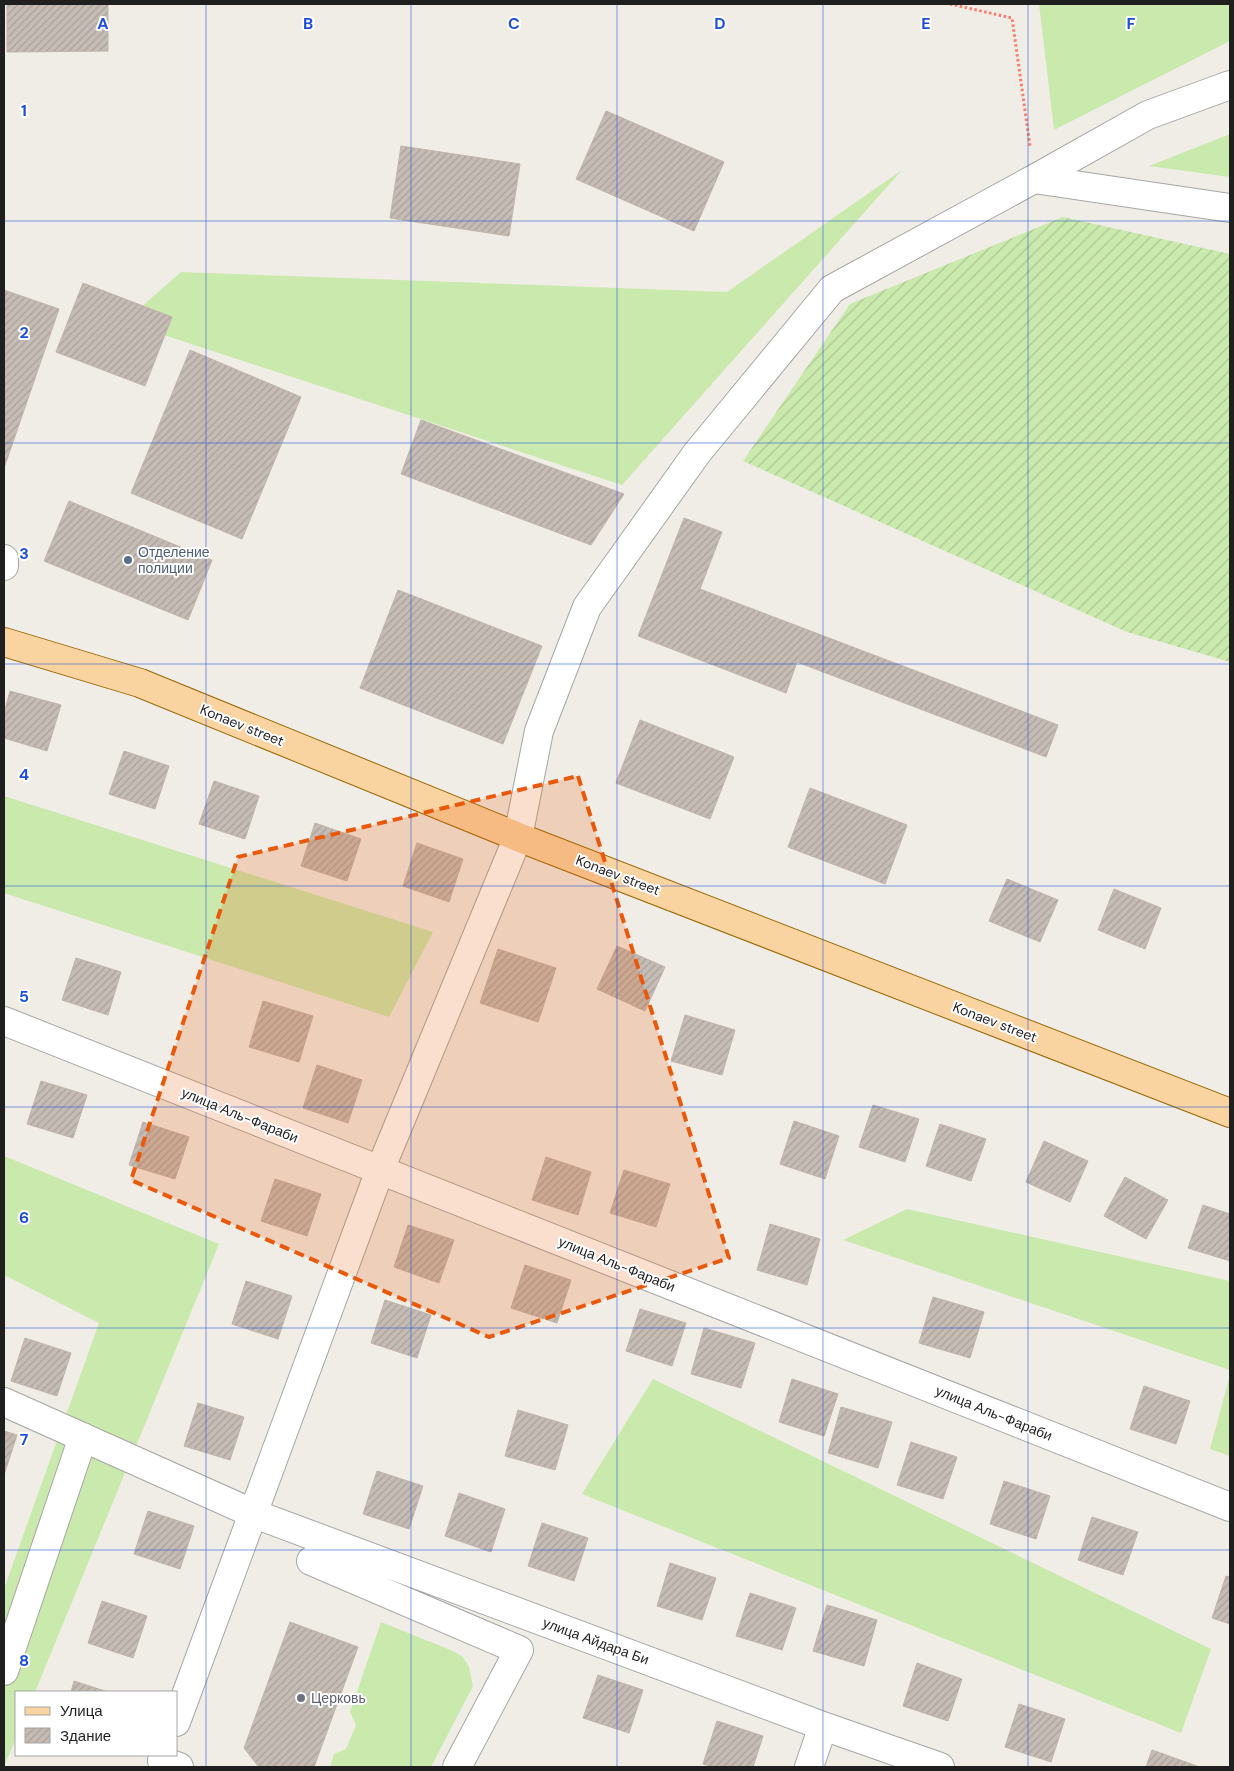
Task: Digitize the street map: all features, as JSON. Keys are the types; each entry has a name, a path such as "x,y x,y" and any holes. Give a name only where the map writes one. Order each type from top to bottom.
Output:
{"main road":[{"name":"Konaev street","path":"4,642 140,684 518,837 1230,1113"}],"street":[{"path":"178,1716 380,1170 518,837 539,731 587,607 697,453 832,289 1148,115 1230,85"},
{"path":"1034,179 1230,208"},
{"path":"4,559 4,566"},
{"name":"улица Аль-Фараби","path":"4,1021 1230,1507"},
{"name":"улица Айдара Би","path":"4,1402 252,1513 823,1726 940,1767"},
{"path":"4,1670 83,1437"},
{"path":"311,1561 519,1650 457,1767"},
{"path":"809,1767 823,1726"}],"path":[{"path":"950,4 1012,18 1034,179"}],"highlighted area":[{"path":"578,776 729,1258 489,1337 131,1180 238,857"}],"green space":[{"path":"1039,4 1230,4 1230,41 1054,130"},
{"path":"1230,134 1230,177 1149,166"},
{"path":"902,170 622,485 124,322 181,272 727,292"},
{"path":"1063,217 1230,254 1230,662 1127,632 743,461 850,304"},
{"path":"4,796 433,932 389,1017 4,893"},
{"path":"4,1156 219,1244 35,1691 15,1691 15,1740 4,1767 4,1589 99,1323 4,1275"},
{"path":"907,1209 1230,1281 1230,1370 843,1240"},
{"path":"1230,1375 1230,1456 1210,1449"},
{"path":"653,1379 1211,1649 1181,1733 582,1494"},
{"path":"381,1622 453,1651 463,1657 469,1667 473,1686 431,1767 330,1767 334,1754 346,1749 356,1725 350,1712"}],"building":[{"path":"7,4 108,4 108,51 7,52"},
{"path":"606,111 724,162 694,231 576,179"},
{"path":"401,146 520,164 509,236 390,218"},
{"path":"83,283 172,317 145,386 56,352"},
{"path":"4,290 59,309 4,468"},
{"path":"190,350 301,397 242,539 131,493"},
{"path":"421,420 624,494 591,545 401,474"},
{"name":"Отделение полиции","path":"69,501 212,560 188,620 44,561"},
{"path":"684,518 722,532 700,589 1058,725 1046,757 797,662 786,693 638,636"},
{"path":"398,590 542,646 503,744 360,688"},
{"path":"10,691 61,705 47,751 4,738 4,713"},
{"path":"640,720 734,757 710,819 616,783"},
{"path":"124,751 169,766 155,809 109,794"},
{"path":"214,781 259,796 245,839 199,824"},
{"path":"810,788 907,825 885,884 788,847"},
{"path":"315,823 361,839 347,881 301,866"},
{"path":"417,843 463,859 449,902 403,886"},
{"path":"1007,879 1058,900 1040,942 989,921"},
{"path":"1114,889 1161,908 1145,949 1098,930"},
{"path":"617,946 665,967 645,1011 597,989"},
{"path":"498,949 556,968 538,1022 480,1003"},
{"path":"76,958 121,972 108,1015 62,1000"},
{"path":"263,1001 313,1016 299,1062 249,1047"},
{"path":"685,1015 735,1030 722,1075 671,1061"},
{"path":"317,1065 362,1080 348,1123 303,1108"},
{"path":"41,1081 87,1095 73,1138 27,1124"},
{"path":"873,1105 919,1119 905,1162 859,1147"},
{"path":"794,1121 839,1136 825,1179 780,1164"},
{"path":"143,1122 189,1137 175,1179 129,1165"},
{"path":"940,1124 986,1139 971,1181 926,1166"},
{"path":"1044,1141 1088,1161 1070,1202 1026,1182"},
{"path":"546,1157 591,1172 578,1215 532,1200"},
{"path":"624,1170 670,1184 656,1227 610,1213"},
{"path":"1125,1177 1168,1200 1146,1239 1104,1216"},
{"path":"275,1179 321,1194 307,1236 261,1221"},
{"path":"1203,1205 1230,1214 1230,1261 1188,1248"},
{"path":"770,1224 820,1239 807,1285 757,1270"},
{"path":"408,1225 454,1240 439,1283 394,1267"},
{"path":"525,1265 571,1280 557,1323 511,1308"},
{"path":"246,1281 292,1296 278,1339 232,1324"},
{"path":"933,1297 984,1312 970,1358 919,1343"},
{"path":"385,1300 431,1315 417,1358 371,1343"},
{"path":"640,1309 686,1323 672,1366 626,1351"},
{"path":"704,1328 755,1343 741,1388 691,1374"},
{"path":"25,1338 71,1353 57,1396 11,1381"},
{"path":"792,1379 838,1394 824,1436 779,1422"},
{"path":"1144,1386 1190,1401 1176,1444 1130,1429"},
{"path":"198,1403 244,1417 230,1460 184,1446"},
{"path":"841,1407 892,1422 878,1468 828,1453"},
{"path":"518,1410 568,1425 555,1470 505,1456"},
{"path":"4,1431 17,1435 4,1475"},
{"path":"911,1442 957,1457 943,1499 897,1485"},
{"path":"377,1471 423,1486 409,1529 363,1514"},
{"path":"1004,1481 1050,1496 1036,1539 990,1524"},
{"path":"459,1493 505,1509 491,1552 445,1536"},
{"path":"148,1511 194,1526 180,1569 134,1554"},
{"path":"1092,1517 1138,1532 1123,1575 1078,1560"},
{"path":"542,1523 588,1538 574,1581 528,1566"},
{"path":"670,1563 716,1578 702,1620 657,1606"},
{"path":"1226,1576 1230,1577 1230,1624 1212,1618"},
{"path":"750,1593 796,1608 782,1650 736,1636"},
{"path":"102,1601 147,1616 133,1658 88,1643"},
{"path":"827,1605 877,1620 864,1666 813,1651"},
{"name":"Церковь","path":"290,1622 358,1647 314,1767 258,1766 244,1748"},
{"path":"917,1663 962,1679 948,1721 903,1706"},
{"path":"598,1675 643,1690 629,1733 583,1718"},
{"path":"74,1681 105,1691 71,1691"},
{"path":"1019,1704 1065,1719 1051,1762 1005,1747"},
{"path":"717,1721 763,1736 753,1767 713,1767 703,1764"},
{"path":"1152,1750 1197,1766 1197,1767 1146,1767"}],"place":[{"name":"Отделение полиции","path":"128,560"},
{"name":"Церковь","path":"301,1698"}]}
